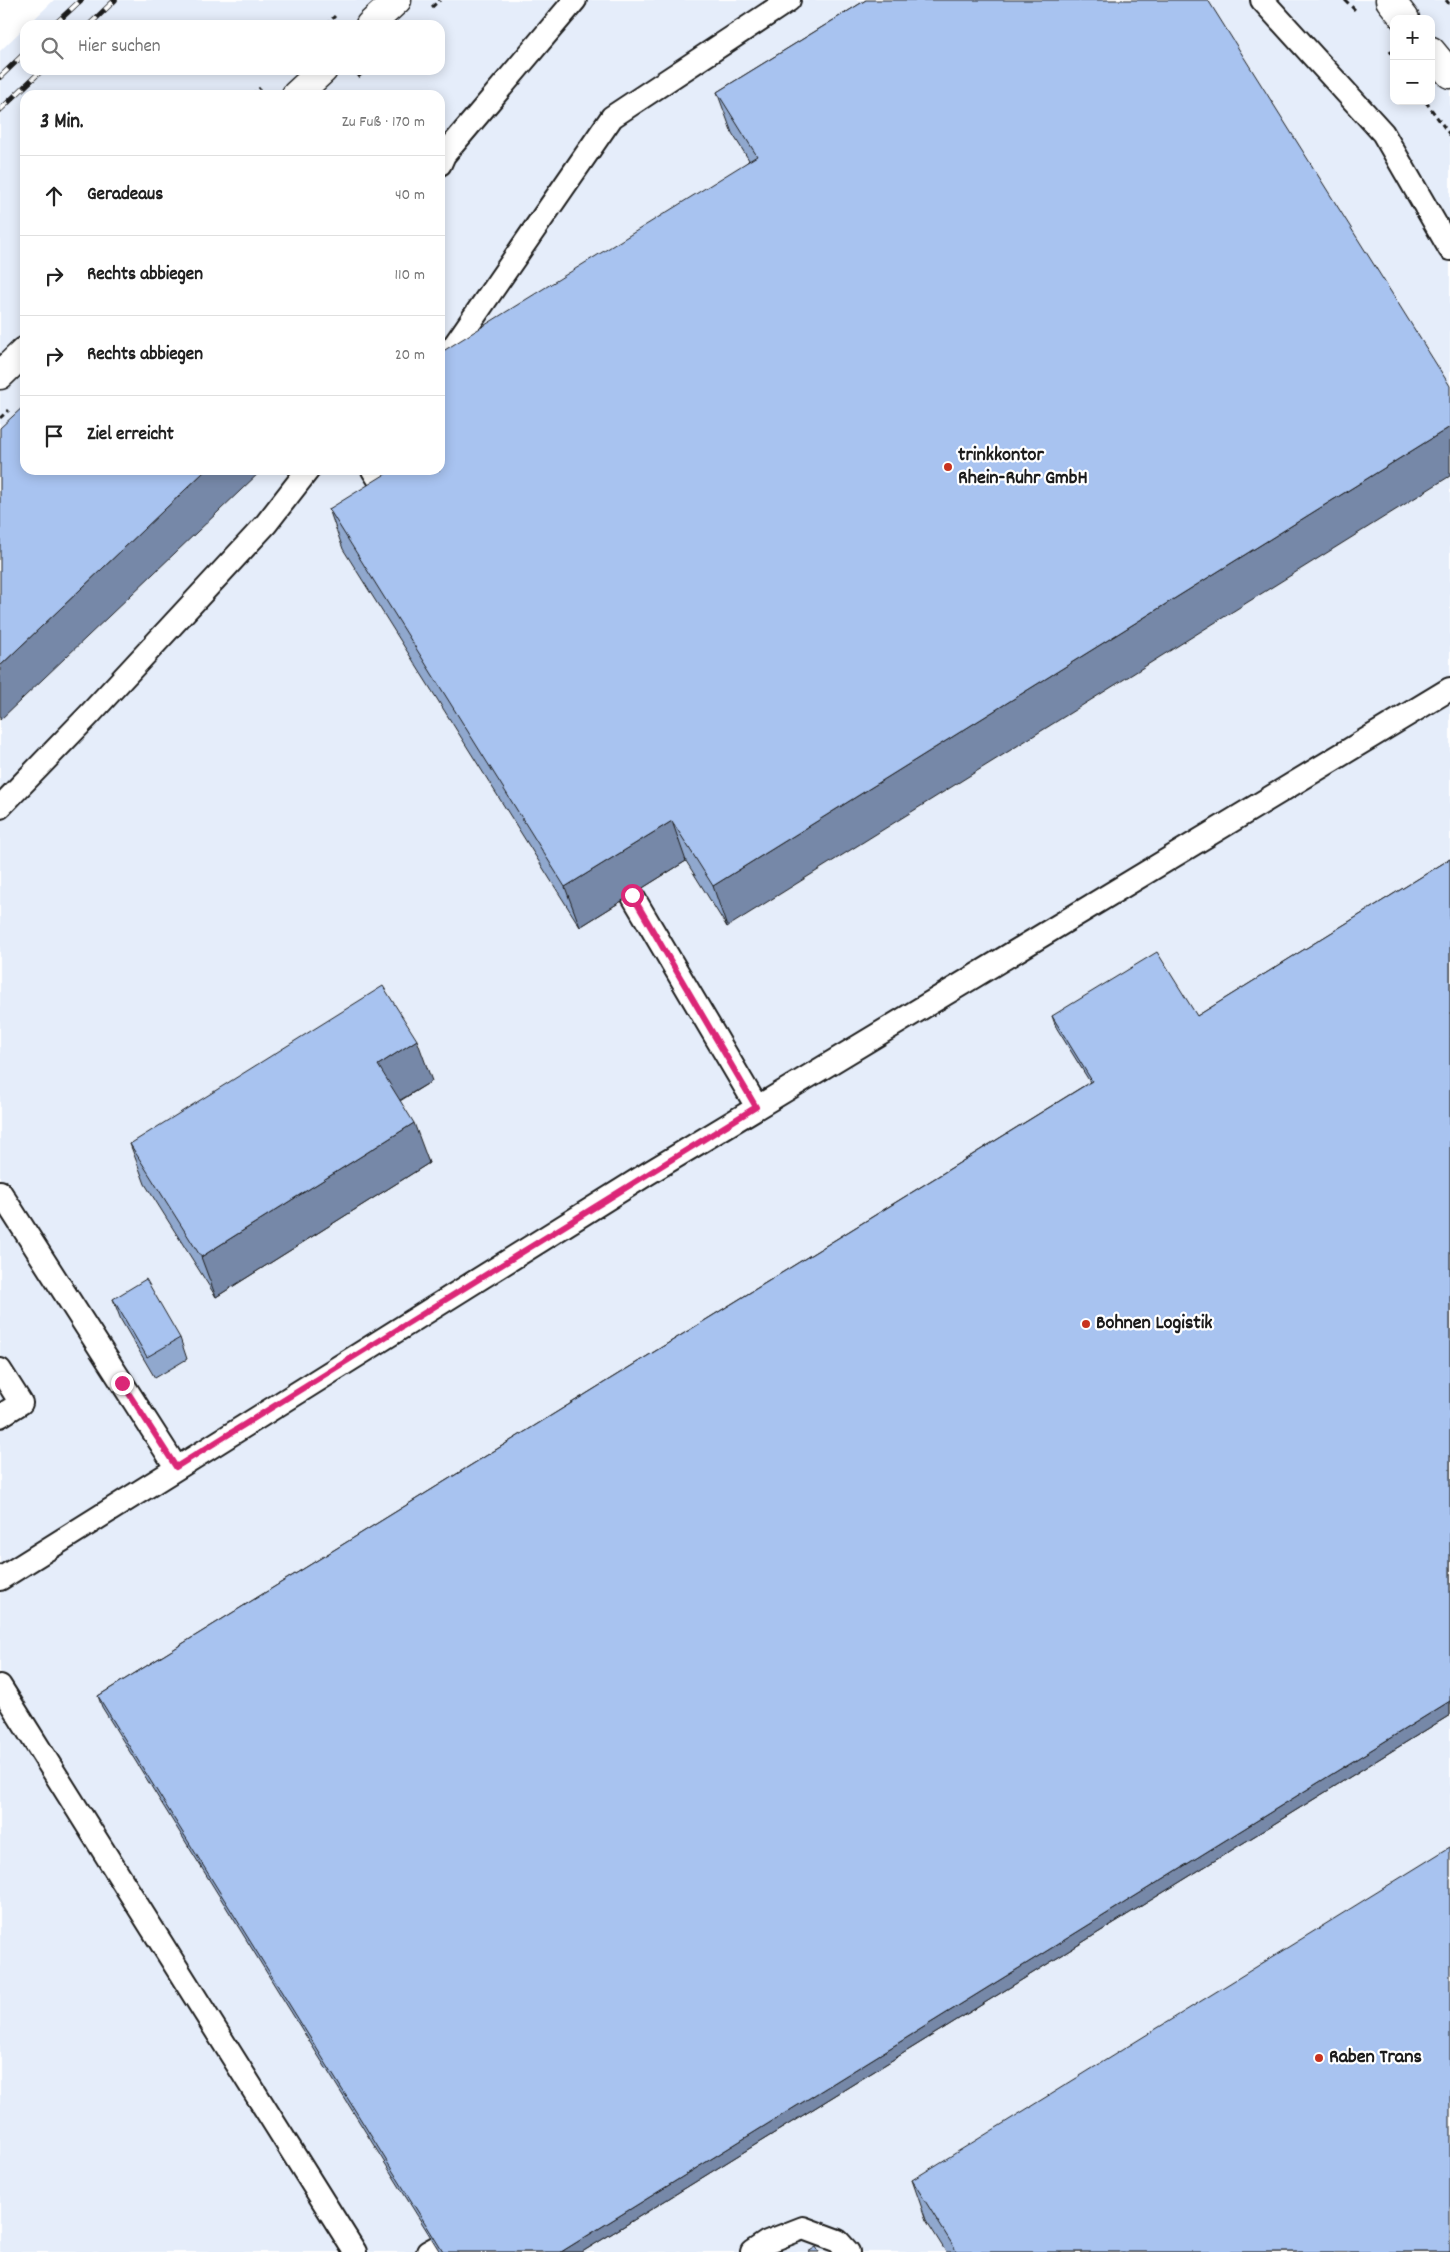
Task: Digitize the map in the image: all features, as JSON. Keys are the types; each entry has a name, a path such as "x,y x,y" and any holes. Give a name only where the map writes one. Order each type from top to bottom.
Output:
{"street":[{"path":"375,20 397,0"},
{"path":"1390,0 1402,15"},
{"path":"1435,56 1450,74"},
{"path":"301,90 317,75"},
{"path":"0,375 20,356"}],"lane":[{"path":"445,154 575,0"},
{"path":"445,359 612,117 789,0"},
{"path":"1262,0 1382,133 1450,249"},
{"path":"0,807 89,715 266,524 304,475"},
{"path":"376,475 401,514"},
{"path":"0,1579 176,1467 756,1107 1450,689"},
{"path":"632,895 756,1107"},
{"path":"0,1192 176,1467"},
{"path":"0,1370 21,1403 0,1416"},
{"path":"0,1686 354,2252"},
{"path":"752,2252 767,2242 804,2228 838,2242 848,2252"}],"path":[{"path":"1446,0 1450,5"},
{"path":"1429,105 1450,135"}],"shaded area":[{"path":"54,0 1450,0 1450,2252 0,2252 0,51 20,32 20,75 445,75 445,20 33,20"}],"building":[{"name":"trinkkontor Rhein-Ruhr GmbH","path":"866,0 1208,0 1450,386 1450,427 713,886 672,821 565,887 329,509 384,475 445,475 445,350 757,156 717,92"},
{"path":"20,410 20,475 201,475 0,666 0,428"},
{"name":"Bohnen Logistik","path":"1450,859 1450,1701 561,2252 443,2252 98,1696 1092,1081 1052,1016 1157,952 1197,1016"},
{"path":"383,986 417,1040 378,1065 414,1123 201,1257 130,1144"},
{"path":"146,1279 180,1338 147,1357 113,1299"},
{"name":"Raben Trans","path":"1450,1847 1450,2252 957,2252 912,2180"},
{"path":"816,2247 819,2252 808,2252"}],"railway":[{"path":"59,20 81,0"},
{"path":"94,20 115,0"},
{"path":"0,77 20,58"},
{"path":"21,90 37,75"},
{"path":"0,110 20,91"}],"place":[{"name":"trinkkontor Rhein-Ruhr GmbH","path":"948,467"},
{"name":"Bohnen Logistik","path":"1086,1324"},
{"name":"Raben Trans","path":"1319,2058"}],"route":[{"path":"122,1383 176,1467 756,1107 632,895"}]}
